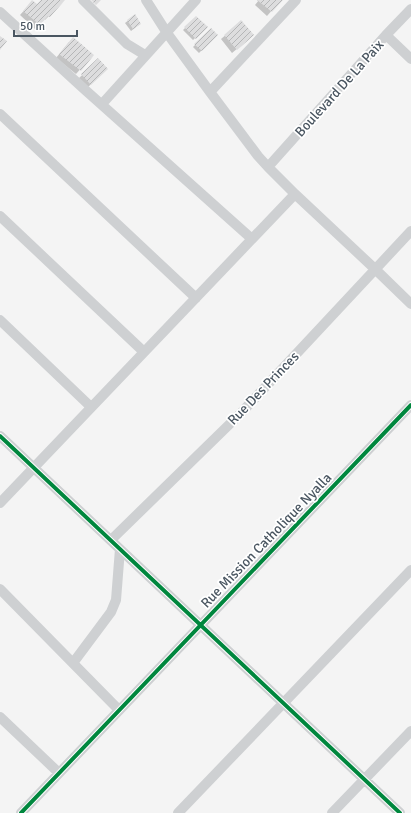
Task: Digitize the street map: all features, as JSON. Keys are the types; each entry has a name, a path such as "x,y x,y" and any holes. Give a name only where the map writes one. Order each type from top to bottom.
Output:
{"street":[{"path":"83,0 127,44 145,56"},
{"path":"146,0 167,33 258,156 295,194 411,304"},
{"path":"102,104 196,0"},
{"path":"210,92 296,0"},
{"name":"Boulevard De La Paix","path":"268,167 411,9"},
{"path":"0,12 252,239"},
{"path":"386,35 411,59"},
{"path":"0,114 196,298"},
{"path":"0,503 295,194"},
{"path":"0,216 144,352"},
{"name":"Rue Des Princes","path":"110,540 241,413 411,231"},
{"path":"0,320 92,407"},
{"name":"Rue Mission Catholique Nyalla","path":"21,813 411,405"},
{"path":"0,436 400,813"},
{"path":"73,663 111,612 116,600 120,549"},
{"path":"178,813 411,570"},
{"path":"0,589 120,710"},
{"path":"0,717 60,773"},
{"path":"332,813 411,731"}],"building":[{"path":"32,0 37,4 41,0 65,0 50,17 48,16 40,25 23,11"},
{"path":"91,0 101,0 96,5"},
{"path":"257,0 283,0 272,12"},
{"path":"135,14 141,24 133,29 127,20"},
{"path":"196,16 208,27 196,39 184,27"},
{"path":"241,20 254,35 237,50 224,35"},
{"path":"211,28 218,35 202,51 194,44"},
{"path":"0,36 7,41 0,50"},
{"path":"73,37 94,55 81,71 59,54"},
{"path":"98,58 108,69 91,85 81,74"}],"cycle path":[{"path":"21,813 411,405"},
{"path":"0,436 400,813"}]}
